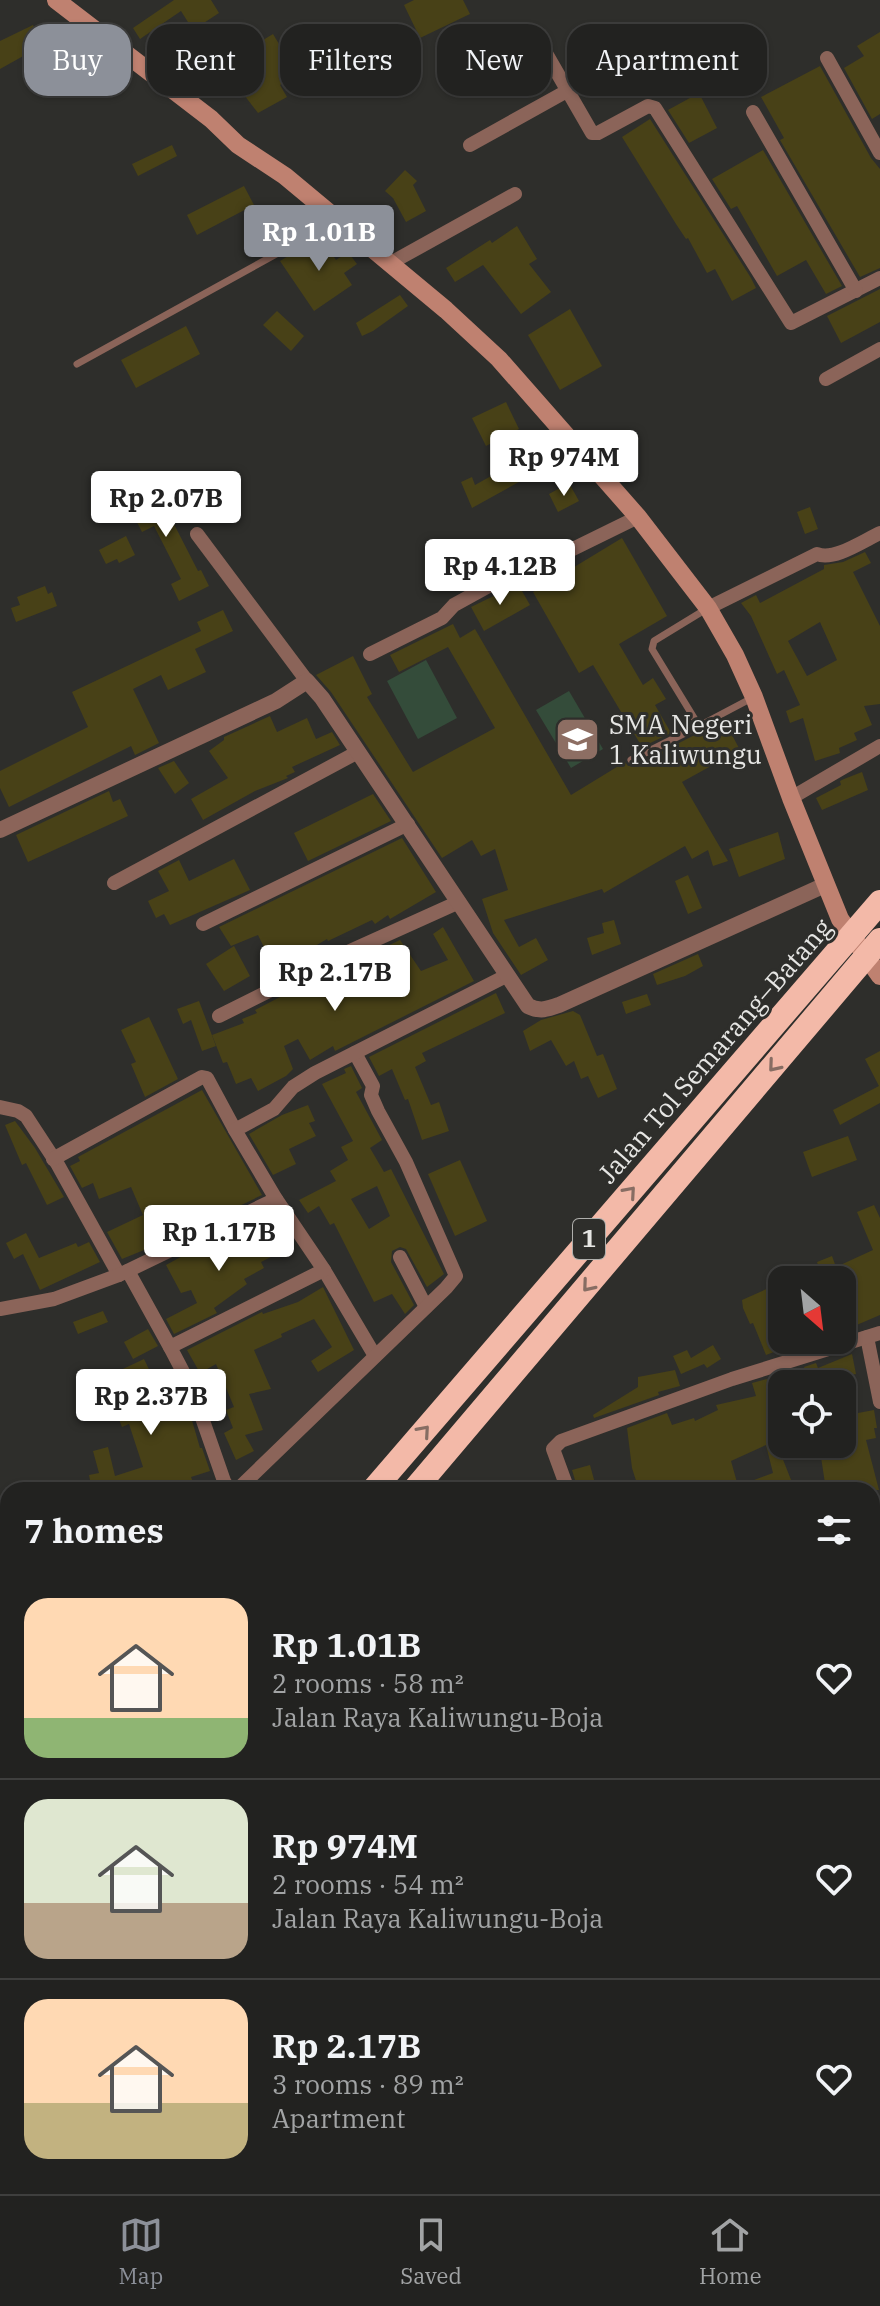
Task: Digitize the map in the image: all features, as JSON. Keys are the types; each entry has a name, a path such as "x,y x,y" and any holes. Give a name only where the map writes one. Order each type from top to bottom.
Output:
{"highway":[{"name":"Jalan Tol Semarang–Batang","path":"380,1482 880,902"},
{"name":"Jalan Tol Semarang–Batang","path":"421,1482 880,940"}],"main road":[{"path":"56,0 211,119 238,145 285,176 446,310 499,359 638,517 708,608 754,697 840,919 880,976"}],"street":[{"path":"827,58 880,153"},
{"path":"470,145 567,91 551,63"},
{"path":"570,96 592,133 598,133 648,106 655,108 791,323 880,278"},
{"path":"753,112 856,291"},
{"path":"389,264 515,194"},
{"path":"826,379 880,349"},
{"path":"370,654 442,618 454,605 507,576 528,571 638,517"},
{"path":"708,608 817,554 824,557 833,554 880,533"},
{"path":"197,534 322,698 528,1006 538,1010 548,1009 825,885"},
{"path":"0,830 276,701 307,681"},
{"path":"791,798 880,746"},
{"path":"114,883 358,752"},
{"path":"203,924 408,824"},
{"path":"219,1016 324,963 459,902"},
{"path":"235,1130 274,1109 302,1081 506,976"},
{"path":"246,1482 454,1279 455,1273 406,1162 378,1111 371,1095 373,1086 355,1053"},
{"path":"53,1159 202,1077 207,1078 276,1199 324,1270 375,1356"},
{"path":"0,1107 26,1116 170,1347 192,1389 224,1482"},
{"path":"0,1309 54,1299 124,1273 276,1199"},
{"path":"400,1257 426,1307"},
{"path":"170,1347 324,1270"},
{"path":"565,1482 553,1449 561,1441 732,1379 874,1335 880,1402"}],"lane":[{"path":"77,364 336,221"},
{"path":"699,726 652,646 654,641 708,608"},
{"path":"631,760 754,697"}],"green space":[{"path":"426,660 457,718 418,739 387,681"},
{"path":"569,691 603,749 571,768 536,710"}],"building":[{"path":"174,0 211,0 219,13 202,24 189,24 181,11 162,24 147,24 147,34 140,39 133,28"},
{"path":"414,0 463,0 470,14 449,24 437,24 437,30 421,38 421,24 413,24 404,5"},
{"path":"24,29 24,56 0,69 0,41"},
{"path":"880,32 880,114 872,119 844,68 864,56 857,46"},
{"path":"273,34 280,46 280,96 287,97 258,113 245,96 264,96 264,39"},
{"path":"820,66 880,169 880,268 860,277 780,140 784,138 761,97"},
{"path":"694,96 701,96 717,128 689,143 668,110"},
{"path":"650,119 756,288 732,301 715,269 707,273 688,238 622,137"},
{"path":"172,145 177,156 138,176 132,164"},
{"path":"763,150 842,286 826,294 806,260 777,276 737,206 731,209 712,179"},
{"path":"405,170 417,181 413,185 426,211 406,222 393,198 385,191"},
{"path":"244,186 254,205 197,235 187,215"},
{"path":"517,226 537,259 529,264 551,292 521,314 483,265 455,282 446,268"},
{"path":"322,240 336,260 348,252 357,264 344,273 352,285 314,311 280,261 311,242 314,246"},
{"path":"880,289 880,322 841,343 827,316"},
{"path":"400,295 408,306 362,336 356,323"},
{"path":"570,309 602,366 560,390 528,335"},
{"path":"277,311 304,336 291,351 263,325"},
{"path":"186,326 200,354 136,388 121,360"},
{"path":"506,402 519,429 486,446 472,418"},
{"path":"536,451 546,467 472,508 461,482 472,477 475,485"},
{"path":"569,483 579,501 558,512 549,494"},
{"path":"136,484 142,496 156,489 198,571 201,570 209,586 179,601 171,584 181,579 154,526 142,532 121,491"},
{"path":"810,507 818,529 805,534 797,512"},
{"path":"126,536 135,555 119,563 117,559 106,564 99,550"},
{"path":"622,538 667,616 619,644 643,685 653,678 666,699 655,705 671,733 642,747 593,665 579,673 533,592"},
{"path":"865,552 871,563 853,572 880,626 880,704 864,706 872,725 854,733 857,740 839,748 840,753 815,761 803,718 790,723 786,711 800,705 784,670 777,674 751,616 741,603 756,595 760,603 824,569 824,565 843,562","holes":["820,622 837,660 807,676 788,641"]},
{"path":"518,584 530,605 484,631 471,607"},
{"path":"45,586 48,594 52,592 57,606 16,622 11,608 20,605 17,597"},
{"path":"223,610 233,631 195,649 206,672 168,690 161,675 133,689 159,743 135,755 131,746 9,807 0,788 0,771 88,727 72,692 201,631 197,622"},
{"path":"453,624 460,638 475,629 571,795 625,762 628,766 634,766 724,720 740,750 682,782 728,861 713,866 708,850 692,859 685,846 604,893 602,889 504,920 519,947 536,938 548,960 521,975 493,933 482,899 508,890 495,849 481,856 472,840 442,858 331,692 316,675 353,656 372,694 367,697 413,772 495,728 448,647 399,672 390,655"},
{"path":"270,716 277,732 307,718 316,739 332,732 340,745 292,767 295,772 286,776 288,778 255,791 203,820 191,799 228,778 209,751 224,737"},
{"path":"174,761 189,783 175,794 158,768"},
{"path":"862,772 868,790 822,810 816,798 841,785 840,781"},
{"path":"109,791 113,802 120,799 128,816 28,862 16,835"},
{"path":"373,794 391,821 308,861 294,833"},
{"path":"778,832 785,859 739,877 729,849"},
{"path":"402,838 436,892 390,919 388,915 375,924 372,920 327,939 288,962 292,968 278,976 258,935 231,946 219,927"},
{"path":"234,859 250,890 170,925 164,914 156,918 148,901 169,891 158,871 179,860 189,881"},
{"path":"688,875 702,908 688,914 675,881"},
{"path":"614,920 621,944 592,955 587,938 604,933 602,923"},
{"path":"443,927 474,981 335,1051 333,1046 310,1060 298,1039 284,1046 293,1069 286,1076 258,1091 251,1078 236,1084 227,1062 223,1063 212,1035 244,1023 242,1019 257,1013 255,1010 303,985 305,988 314,982 317,987 358,963 377,997 402,983 381,949 400,940 421,971 448,960 433,934"},
{"path":"234,946 250,976 224,991 206,964"},
{"path":"698,954 703,966 657,985 653,974"},
{"path":"496,993 505,1013 422,1053 426,1061 415,1067 431,1105 439,1102 449,1131 422,1140 408,1099 405,1100 392,1069 379,1076 369,1057"},
{"path":"647,994 651,1005 626,1014 622,1002"},
{"path":"199,1001 216,1046 202,1051 191,1020 183,1024 177,1009"},
{"path":"573,1011 580,1015 597,1056 603,1054 617,1089 598,1098 588,1076 581,1079 574,1061 566,1066 551,1040 530,1051 523,1031 541,1020"},
{"path":"149,1017 178,1079 145,1097 131,1064 136,1062 121,1030"},
{"path":"880,1051 880,1103 840,1125 833,1110 879,1086 865,1059"},
{"path":"351,1066 362,1088 356,1092 382,1140 370,1148 384,1172 391,1169 444,1274 427,1287 406,1249 400,1247 392,1251 391,1262 414,1305 405,1314 392,1294 374,1302 334,1223 330,1225 319,1206 308,1213 299,1200 336,1181 330,1171 348,1160 341,1147 353,1141 322,1084 346,1073 344,1069","holes":["377,1186 390,1216 369,1229 351,1199"]},
{"path":"202,1090 262,1195 122,1259 107,1232 143,1215 131,1187 99,1199 93,1183 82,1188 70,1166 80,1161 78,1157"},
{"path":"308,1105 315,1121 309,1123 316,1136 289,1149 296,1164 273,1175 249,1134 282,1115"},
{"path":"15,1121 64,1197 47,1205 26,1163 22,1165 5,1125"},
{"path":"848,1136 857,1160 812,1177 803,1152"},
{"path":"460,1160 487,1221 455,1236 428,1174"},
{"path":"874,1205 880,1218 880,1315 856,1325 856,1266 838,1266 873,1250 857,1212"},
{"path":"247,1227 258,1243 281,1232 289,1248 261,1262 264,1268 244,1279 247,1284 214,1308 217,1313 174,1334 166,1319 197,1303 191,1290 181,1293 166,1265 197,1248 200,1253"},
{"path":"26,1233 39,1258 76,1243 78,1247 89,1242 100,1262 40,1290 23,1254 14,1259 6,1243"},
{"path":"832,1256 836,1266 818,1266 817,1262"},
{"path":"323,1287 354,1350 318,1372 311,1361 332,1347 314,1319 254,1350 271,1389 249,1394 263,1430 245,1435 254,1451 236,1460 224,1433 233,1428 226,1410 234,1407 216,1364 200,1373 187,1350 262,1312 298,1302"},
{"path":"768,1288 769,1354 766,1355 753,1323 750,1324 742,1300"},
{"path":"103,1311 108,1322 78,1334 73,1322"},
{"path":"148,1329 158,1346 133,1359 124,1342"},
{"path":"713,1345 721,1359 707,1368 704,1364 681,1374 673,1356 687,1350 691,1358"},
{"path":"852,1354 855,1370 805,1370 804,1367 816,1363 818,1368"},
{"path":"144,1359 160,1392 171,1388 179,1412 189,1410 210,1471 191,1477 193,1482 90,1482 89,1475 99,1473 93,1451 108,1447 115,1476 143,1467 129,1424 122,1427 106,1377"},
{"path":"675,1370 680,1386 594,1418 593,1415 638,1387 638,1377"},
{"path":"767,1379 768,1453 766,1445 731,1461 737,1482 636,1482 627,1428 667,1413 672,1425 694,1418 695,1421 718,1410 716,1405 756,1396 752,1383"},
{"path":"874,1410 876,1438 866,1440 877,1482 825,1482 821,1458 856,1458 856,1413"},
{"path":"769,1458 782,1458 792,1482 749,1482 773,1473"},
{"path":"590,1465 595,1482 576,1482 572,1470"}],"place":[{"name":"SMA Negeri 1 Kaliwungu","path":"578,740"}]}
